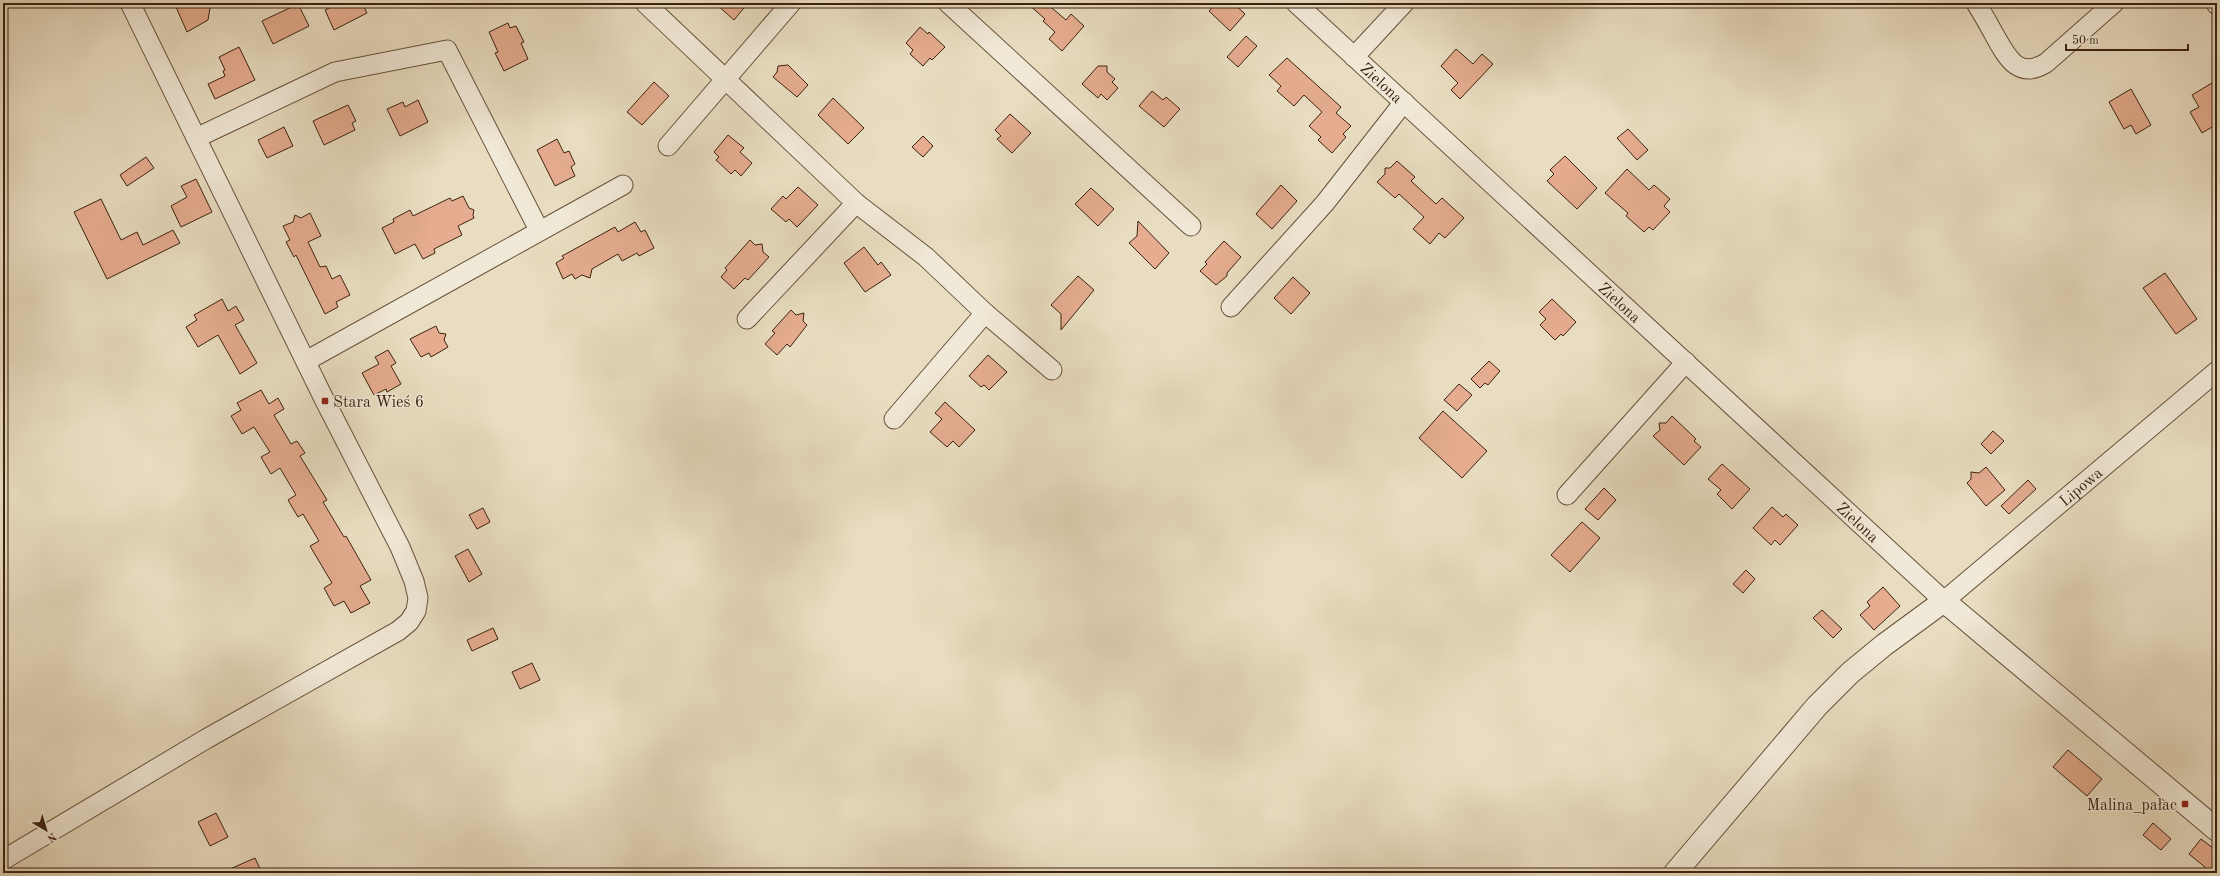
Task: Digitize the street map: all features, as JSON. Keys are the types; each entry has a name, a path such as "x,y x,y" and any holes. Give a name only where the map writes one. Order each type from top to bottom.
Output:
{"street":[{"path":"3,860 206,739 398,631 409,622 416,611 418,598 414,581 400,547 306,361 130,3"},
{"path":"645,3 856,203 926,257 985,313 1052,370"},
{"path":"668,146 791,3"},
{"path":"948,3 1191,226"},
{"name":"Zielona","path":"1296,3 1944,602"},
{"path":"1354,57 1404,3"},
{"path":"1976,3 2008,59 2021,68 2033,69 2046,64 2114,3"},
{"path":"196,138 336,72 447,50 539,230"},
{"path":"1231,307 1325,203 1404,102"},
{"path":"306,361 539,230 623,185"},
{"path":"747,318 856,203"},
{"path":"894,419 985,313"},
{"path":"1567,495 1686,362"},
{"name":"Lipowa","path":"1944,602 2217,371"},
{"path":"1675,873 1817,706 1850,673 1884,645 1944,602 2217,830"}],"building":[{"path":"184,3 207,3 210,8 208,20 187,32 176,7"},
{"path":"339,3 362,3 367,13 334,30 325,10"},
{"path":"715,3 748,3 734,20"},
{"path":"1027,3 1046,3 1066,20 1071,14 1084,26 1062,51 1049,39 1055,32 1043,21 1045,19"},
{"path":"1216,3 1233,3 1245,14 1230,31 1209,11"},
{"path":"298,4 309,26 273,44 262,21"},
{"path":"508,23 510,28 516,26 524,42 521,43 528,59 504,71 495,53 498,52 489,32"},
{"path":"920,27 928,34 929,32 945,47 932,60 930,58 923,66 910,54 913,50 906,43"},
{"path":"1246,36 1257,46 1238,67 1227,57"},
{"path":"239,47 255,80 215,99 208,84 225,76 223,71 225,70 219,57"},
{"path":"1456,49 1473,64 1482,54 1493,64 1460,99 1451,90 1458,83 1441,66"},
{"path":"1287,58 1341,107 1336,113 1351,126 1343,134 1346,137 1332,153 1318,140 1321,137 1309,126 1322,112 1304,95 1294,106 1277,91 1281,86 1269,75"},
{"path":"788,65 808,85 797,97 773,77 777,72 778,66"},
{"path":"1098,66 1107,66 1107,72 1115,79 1112,82 1118,88 1107,100 1101,94 1098,98 1082,84"},
{"path":"654,82 669,96 642,125 627,112"},
{"path":"2212,83 2217,91 2217,124 2202,133 2190,112 2199,107 2192,95"},
{"path":"2131,89 2151,125 2136,134 2131,125 2124,129 2109,102"},
{"path":"1152,91 1163,100 1166,97 1180,109 1164,127 1139,106"},
{"path":"833,98 864,128 848,144 818,115"},
{"path":"418,100 428,122 400,136 387,109 403,102 405,107"},
{"path":"348,105 356,121 352,123 355,130 324,145 313,121"},
{"path":"1010,114 1031,133 1012,153 997,139 1001,136 995,130"},
{"path":"284,127 293,146 267,158 258,140"},
{"path":"1628,129 1648,150 1637,160 1617,138"},
{"path":"728,135 744,148 740,152 752,163 741,176 735,170 731,174 716,160 719,157 714,152"},
{"path":"923,136 933,146 923,157 912,147"},
{"path":"557,139 564,153 569,151 575,164 571,167 575,176 555,186 537,150"},
{"path":"1565,156 1597,188 1577,209 1547,181 1554,174 1550,170"},
{"path":"146,157 154,168 127,186 120,175"},
{"path":"1397,161 1415,177 1411,181 1436,204 1442,198 1464,218 1445,238 1439,233 1430,244 1413,229 1424,217 1399,194 1395,198 1377,182 1385,174 1385,168 1390,168"},
{"path":"1627,169 1649,190 1654,185 1670,199 1664,206 1670,212 1653,230 1649,227 1644,232 1626,216 1628,213 1605,193"},
{"path":"196,179 212,212 181,227 171,206 187,197 181,186"},
{"path":"1281,185 1297,201 1272,229 1256,214"},
{"path":"798,187 818,205 797,227 789,219 786,222 771,209 783,196 786,199"},
{"path":"1091,188 1114,209 1098,226 1075,204"},
{"path":"463,196 469,208 474,210 474,218 458,226 462,235 434,249 435,253 423,259 415,244 395,254 382,228 394,222 393,219 410,210 413,216 450,198 452,201"},
{"path":"101,199 121,240 137,232 143,245 173,230 180,243 107,279 74,212"},
{"path":"310,213 321,236 308,242 320,267 326,266 332,279 340,275 350,295 336,302 338,307 325,314 296,255 294,257 286,242 290,240 283,226 293,222 295,215 301,218"},
{"path":"1138,221 1169,253 1155,269 1129,243 1137,236"},
{"path":"635,222 641,232 645,230 654,248 639,256 637,253 622,261 618,254 592,269 590,278 582,275 575,279 572,274 563,279 556,263 564,258 562,256 615,227 618,232"},
{"path":"750,240 755,245 762,244 763,252 769,257 748,280 745,278 734,289 721,277 727,270 725,268"},
{"path":"1224,241 1241,257 1227,273 1227,276 1216,285 1200,271 1207,264 1205,262"},
{"path":"864,247 878,265 881,262 891,275 865,292 844,263"},
{"path":"2165,273 2197,319 2176,334 2143,288"},
{"path":"1078,276 1094,290 1061,330 1061,314 1051,305"},
{"path":"1293,277 1310,293 1291,314 1274,298"},
{"path":"222,299 228,311 236,306 244,320 235,325 257,363 240,374 218,335 198,347 186,327 197,320 194,315"},
{"path":"1552,299 1576,322 1563,336 1561,334 1555,340 1540,325 1546,319 1539,312"},
{"path":"791,310 796,315 804,313 803,321 807,325 790,347 787,344 777,355 765,344 775,333 772,331"},
{"path":"436,326 439,333 446,334 444,340 448,347 431,357 429,353 421,357 410,339"},
{"path":"388,350 396,363 391,366 401,384 387,392 386,389 374,395 362,373 379,364 375,357"},
{"path":"988,355 1007,372 989,390 984,385 981,387 969,376"},
{"path":"1489,361 1500,371 1488,385 1485,383 1480,388 1471,379"},
{"path":"1459,384 1472,395 1457,411 1444,400"},
{"path":"261,390 269,404 278,398 284,409 274,415 291,444 297,441 305,453 300,456 327,500 323,502 344,537 346,536 371,580 360,586 370,603 351,613 344,601 334,606 324,588 332,583 310,546 319,541 303,514 298,517 288,500 296,495 280,468 271,474 261,457 270,452 254,427 242,434 231,416 241,410 237,403"},
{"path":"945,402 975,430 959,447 953,441 947,447 930,432 942,419 935,413"},
{"path":"1443,411 1487,451 1462,478 1419,438"},
{"path":"1672,416 1696,439 1694,441 1701,447 1684,465 1653,436 1660,430 1659,423 1666,423"},
{"path":"1993,431 2004,441 1991,454 1981,444"},
{"path":"1722,464 1750,489 1732,509 1717,494 1721,490 1708,479"},
{"path":"1986,467 2005,490 1986,506 1967,483 1971,479 1971,472 1979,473"},
{"path":"2028,480 2036,489 2009,514 2001,506"},
{"path":"1604,488 1616,500 1598,520 1585,509"},
{"path":"1772,507 1783,517 1786,514 1798,525 1780,545 1775,540 1771,545 1753,528"},
{"path":"483,508 490,522 477,529 469,515"},
{"path":"1582,522 1600,538 1570,572 1551,555"},
{"path":"468,549 482,574 469,582 455,556"},
{"path":"1746,570 1755,579 1743,593 1733,584"},
{"path":"1883,587 1900,606 1874,630 1860,615 1870,606 1867,602"},
{"path":"1822,610 1842,629 1833,638 1813,618"},
{"path":"493,628 498,639 472,651 467,640"},
{"path":"532,663 540,680 520,689 512,672"},
{"path":"2068,750 2102,779 2087,796 2053,767"},
{"path":"216,813 228,837 210,846 198,822"},
{"path":"2153,823 2171,839 2161,850 2143,835"},
{"path":"2201,839 2217,851 2217,873 2212,873 2189,854"},
{"path":"255,858 262,873 221,873"}],"place":[{"name":"Stara Wieś 6","path":"325,401"},
{"name":"Malina_pałac","path":"2185,804"}]}
